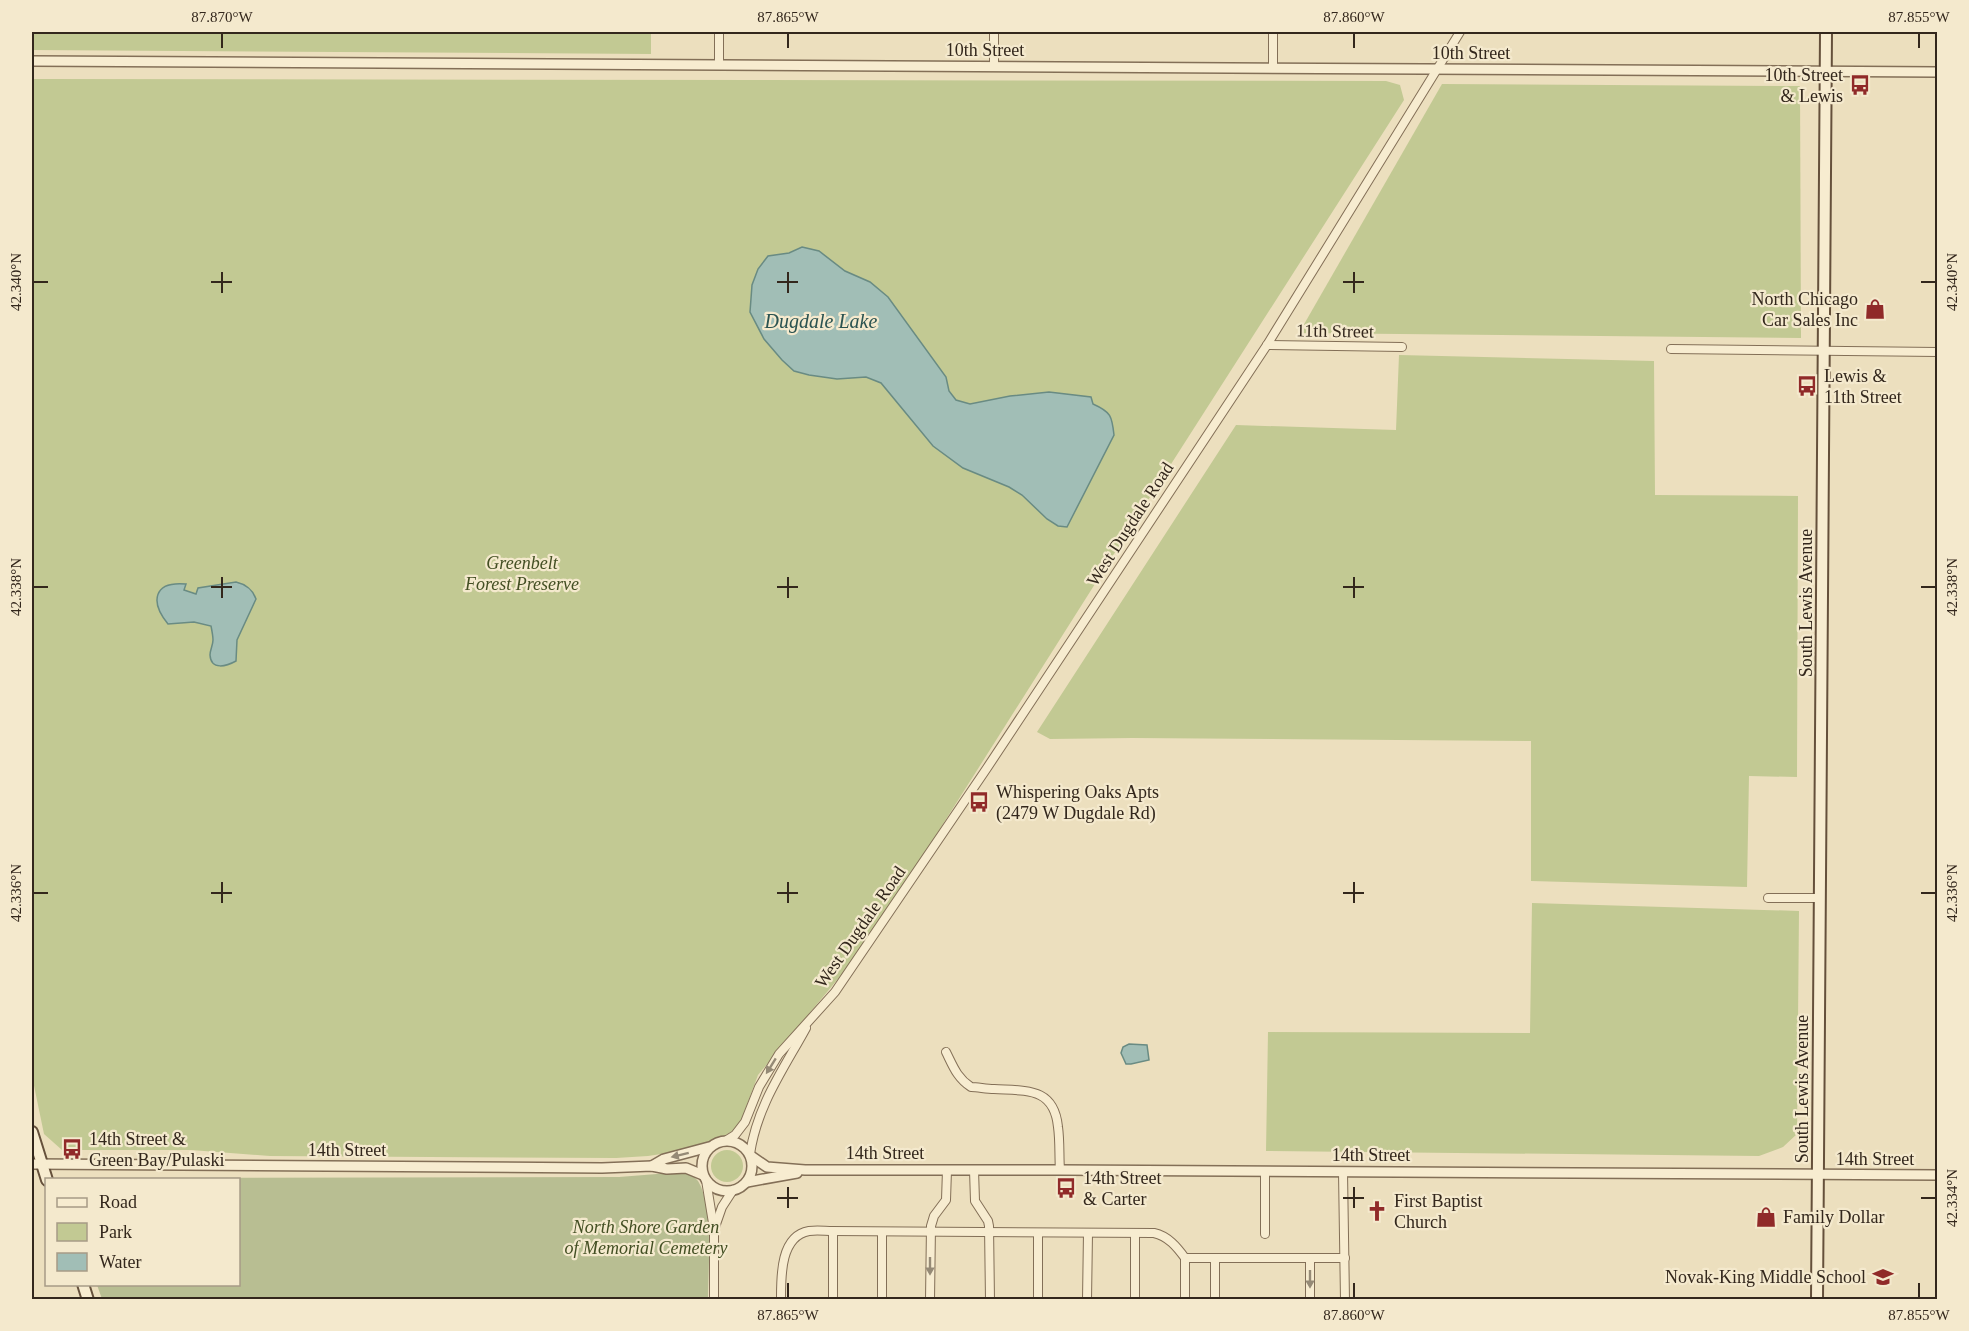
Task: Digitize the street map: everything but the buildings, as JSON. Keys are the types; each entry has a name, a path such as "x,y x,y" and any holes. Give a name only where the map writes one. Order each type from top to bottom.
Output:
{"main road":[{"name":"South Lewis Avenue","path":"1817,1299 1826,32"},
{"path":"32,1132 37,1164 46,1178"}],"street":[{"path":"719,32 719,65"},
{"path":"994,32 994,66"},
{"path":"1273,68 1274,32"},
{"name":"West Dugdale Road","path":"809,1022 835,992 936,844 1267,345 1460,32"},
{"name":"10th Street","path":"32,61 1938,72"},
{"name":"11th Street","path":"1267,345 1402,347"},
{"path":"1671,349 1938,352"},
{"path":"1768,898 1820,898"},
{"path":"728,1140 745,1122 759,1087 779,1054 809,1022"},
{"path":"714,1229 722,1207 733,1190 747,1182 752,1170 750,1155 755,1126 765,1099 809,1022"},
{"path":"946,1052 962,1082 971,1087 1034,1092 1050,1103 1059,1129 1060,1170"},
{"path":"714,1299 714,1229 702,1160 709,1147 728,1140 741,1144 750,1155"},
{"name":"14th Street","path":"652,1166 664,1159 709,1147"},
{"name":"14th Street","path":"750,1155 767,1167 805,1170 1938,1176"},
{"name":"14th Street","path":"37,1164 602,1168 652,1166 667,1169 686,1168 704,1177"},
{"name":"14th Street","path":"747,1182 805,1170"},
{"path":"930,1299 930,1232 934,1216 946,1200 947,1170"},
{"path":"974,1170 975,1201 988,1221 990,1233 990,1299"},
{"path":"1264,1171 1265,1234"},
{"path":"1343,1172 1345,1299"},
{"path":"704,1177 718,1190 733,1190"},
{"path":"781,1299 785,1255 794,1239 810,1231 1161,1235 1171,1241 1185,1258 1185,1299"},
{"path":"833,1231 833,1299"},
{"path":"882,1232 882,1299"},
{"path":"1038,1233 1038,1299"},
{"path":"1087,1299 1088,1233"},
{"path":"1135,1233 1135,1299"},
{"path":"1185,1258 1345,1258"},
{"path":"1215,1258 1215,1299"},
{"path":"1310,1258 1310,1299"}],"green space":[{"path":"32,32 651,32 651,54 32,50"},
{"name":"Greenbelt Forest Preserve","path":"32,79 1386,81 1400,85 1404,100 867,944 758,1075 737,1128 724,1136 681,1151 616,1158 270,1156 191,1150 62,1150 44,1134 32,1076"},
{"path":"1442,84 1800,86 1801,338 1299,333"},
{"path":"1399,355 1654,361 1655,495 1798,496 1797,777 1749,776 1747,887 1531,881 1531,741 1050,739 1037,732 1236,425 1396,430"},
{"path":"1532,903 1799,911 1797,1134 1783,1147 1759,1156 1266,1151 1268,1032 1530,1033"},
{"path":"727,1150 738,1155 743,1166 738,1177 727,1182 716,1177 711,1166 716,1155"},
{"name":"North Shore Garden of Memorial Cemetery","path":"682,1172 693,1176 698,1181 703,1192 708,1222 708,1299 102,1299 97,1286 240,1286 240,1178 80,1178 619,1177"}],"water":[{"name":"Dugdale Lake","path":"802,247 819,251 845,271 870,282 888,297 946,377 949,391 956,400 970,404 1010,396 1049,392 1091,397 1093,404 1110,415 1114,435 1067,527 1058,526 1047,519 1022,495 1009,487 963,468 933,446 881,383 866,377 837,379 809,375 794,371 782,360 764,339 750,312 752,285 758,269 768,256 789,253"},
{"path":"236,582 248,588 256,599 237,640 236,661 220,666 211,660 213,640 211,626 194,622 168,624 159,608 158,595 167,586 175,584 186,584 184,590 196,594 198,588"},
{"path":"1129,1044 1147,1045 1149,1060 1126,1064 1121,1053 1123,1047"}],"place":[{"name":"10th Street & Lewis","path":"1860,85"},
{"name":"North Chicago Car Sales Inc","path":"1875,309"},
{"name":"Lewis & 11th Street","path":"1807,386"},
{"name":"Whispering Oaks Apts (2479 W Dugdale Rd)","path":"979,802"},
{"name":"14th Street & Green Bay/Pulaski","path":"72,1149"},
{"name":"14th Street & Carter","path":"1066,1188"},
{"name":"First Baptist Church","path":"1377,1211"},
{"name":"Family Dollar","path":"1766,1217"},
{"name":"Novak-King Middle School","path":"1883,1277"}]}
